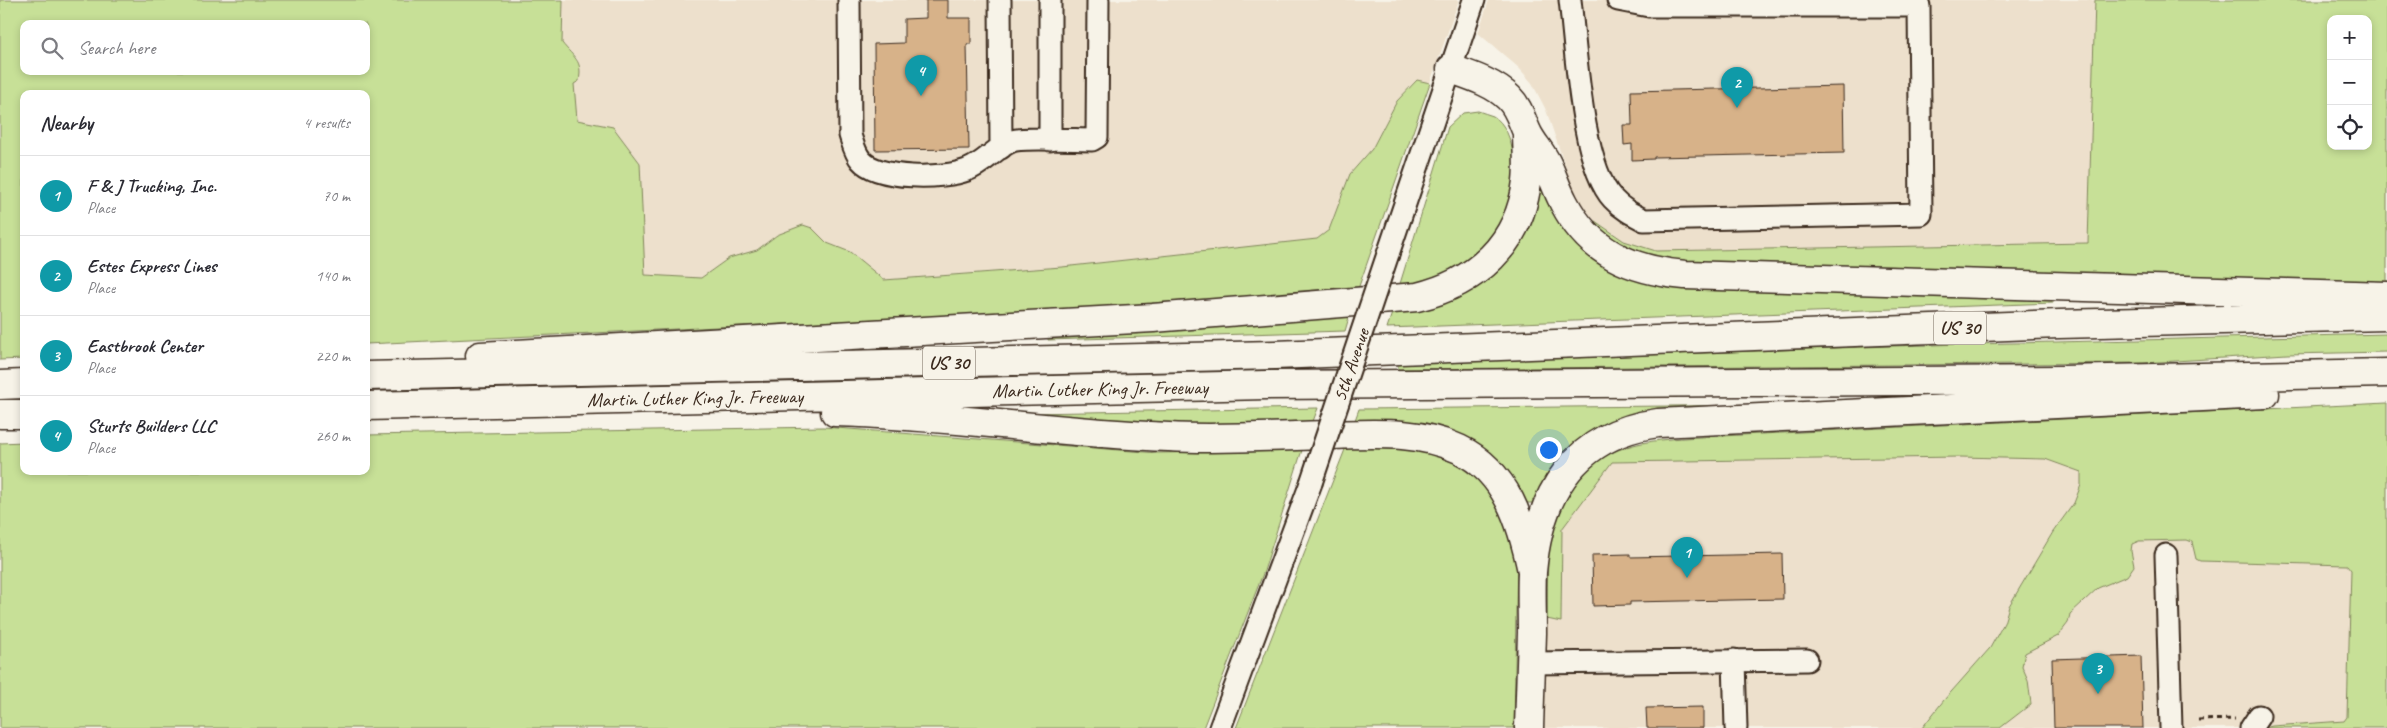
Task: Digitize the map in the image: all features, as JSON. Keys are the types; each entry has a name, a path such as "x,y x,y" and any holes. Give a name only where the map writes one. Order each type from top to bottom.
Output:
{"highway":[{"path":"1451,69 1502,92 1516,106 1527,132 1547,164 1565,204 1586,234 1608,253 1623,262 1643,270 1661,273 2387,296"},
{"path":"370,368 504,354 1153,318 1417,297 1434,293 1468,278 1497,254 1505,242 1520,212 1525,196 1528,180 1527,132"},
{"name":"Martin Luther King Jr. Freeway","path":"370,376 1275,355 2040,325 2387,316"},
{"name":"Martin Luther King Jr. Freeway","path":"370,406 1266,385 2062,380 2387,373"},
{"path":"0,385 20,384"},
{"path":"1529,728 1532,571 1547,503 1564,474 1577,460 1601,441 1628,429 1644,425 2387,388"},
{"path":"436,404 505,417 804,411 892,414 1172,438 1416,435 1461,450 1486,468 1498,482 1517,513 1524,531 1532,571"},
{"path":"0,414 20,414"}],"street":[{"path":"849,0 850,135 861,161 874,169 893,174 950,174 967,171 1013,140 1092,140 1096,138 1098,0"},
{"path":"1000,0 1001,148"},
{"path":"1050,0 1050,140"},
{"name":"5th Avenue","path":"1220,728 1311,483 1474,0"},
{"path":"1570,0 1585,124 1592,157 1611,198 1625,211 1644,220 1921,214 1919,6 1649,6 1618,0"},
{"path":"2166,554 2171,728"},
{"path":"1734,660 1736,728"},
{"path":"1531,663 1807,660"}],"path":[{"path":"2198,720 2251,721"}],"shaded area":[{"path":"563,0 1459,0 1430,83 1417,80 1397,101 1372,149 1350,174 1329,230 1317,239 1062,267 884,280 850,252 827,243 812,228 777,235 757,250 729,258 701,278 644,275 640,163 613,127 577,120 573,84 578,60 562,43"},
{"path":"1489,0 2095,0 2088,243 1656,251 1624,241 1595,221 1576,198 1546,110 1532,83 1519,68 1478,33"},
{"path":"1960,457 2045,459 2081,472 2081,485 2074,503 2053,532 2009,606 2004,623 1990,648 1922,728 1544,728 1547,619 1561,622 1562,529 1612,462"},
{"path":"2187,540 2192,542 2196,558 2200,561 2347,565 2351,570 2347,717 2345,721 2265,728 2000,728 2031,704 2028,680 2021,666 2025,653 2058,636 2068,623 2070,614 2098,588 2127,576 2134,566 2131,551 2132,544 2139,541"}],"green space":[{"path":"0,0 563,0 562,43 579,64 580,68 579,81 574,84 577,120 613,127 640,163 645,275 701,278 729,258 757,250 777,235 803,225 812,228 827,243 850,252 884,280 1062,267 1317,239 1329,230 1350,174 1372,149 1397,101 1417,80 1430,83 1358,289 1008,313 370,344 370,90 20,90 20,359 0,360"},
{"path":"2095,0 2387,0 2387,283 1644,261 1589,224 1595,221 1624,241 1656,251 2088,243"},
{"path":"1478,111 1493,116 1501,123 1507,132 1511,144 1514,183 1509,205 1501,223 1483,247 1460,267 1438,278 1399,287 1448,127 1463,113"},
{"path":"1537,179 1590,254 2053,298 2053,303 1387,328 1392,313 1431,305 1459,296"},
{"path":"1350,314 1345,331 1048,340 1048,335"},
{"path":"2387,334 2387,352 2287,354 2143,363 1398,369 1398,364 1890,346"},
{"path":"2387,403 2387,728 2265,728 2344,721 2347,717 2351,570 2347,565 2200,561 2196,559 2192,542 2187,540 2139,541 2132,544 2131,551 2134,566 2127,576 2098,588 2070,614 2068,623 2058,636 2025,653 2022,666 2028,680 2031,704 2000,728 1922,728 1990,648 2004,623 2009,606 2053,532 2074,503 2081,485 2081,472 2045,459 1960,457 1612,462 1562,529 1561,622 1547,619 1549,542 1557,511 1567,493 1580,476 1609,454 1625,447 1661,440 1701,437"},
{"path":"1773,405 1566,453 1541,485 1534,503 1527,503 1515,484 1464,437 1426,424 1354,423 1359,409"},
{"path":"1318,408 1312,424 1176,425 1029,416 1029,413"},
{"path":"823,427 1158,453 1302,450 1264,571 1203,728 0,728 0,443 20,442 20,475 370,475 370,435"},
{"path":"1346,447 1410,450 1434,455 1456,464 1476,478 1496,498 1517,554 1514,728 1236,728"}],"building":[{"path":"926,0 948,0 948,18 971,18 971,44 967,44 969,149 875,150 874,44 904,43 904,19 926,18"},
{"path":"1843,86 1844,153 1654,157 1654,159 1632,160 1632,144 1624,145 1623,125 1632,125 1631,91"},
{"path":"1630,554 1630,557 1782,554 1783,599 1630,602 1630,605 1593,606 1592,555"},
{"path":"2141,656 2143,728 2054,728 2052,659"},
{"path":"1703,707 1703,728 1647,728 1646,708"}],"place":[{"name":"Sturts Builders LLC","path":"921,96"},
{"name":"Estes Express Lines","path":"1737,108"},
{"name":"F & J Trucking, Inc.","path":"1687,578"},
{"name":"Eastbrook Center","path":"2098,694"}]}
